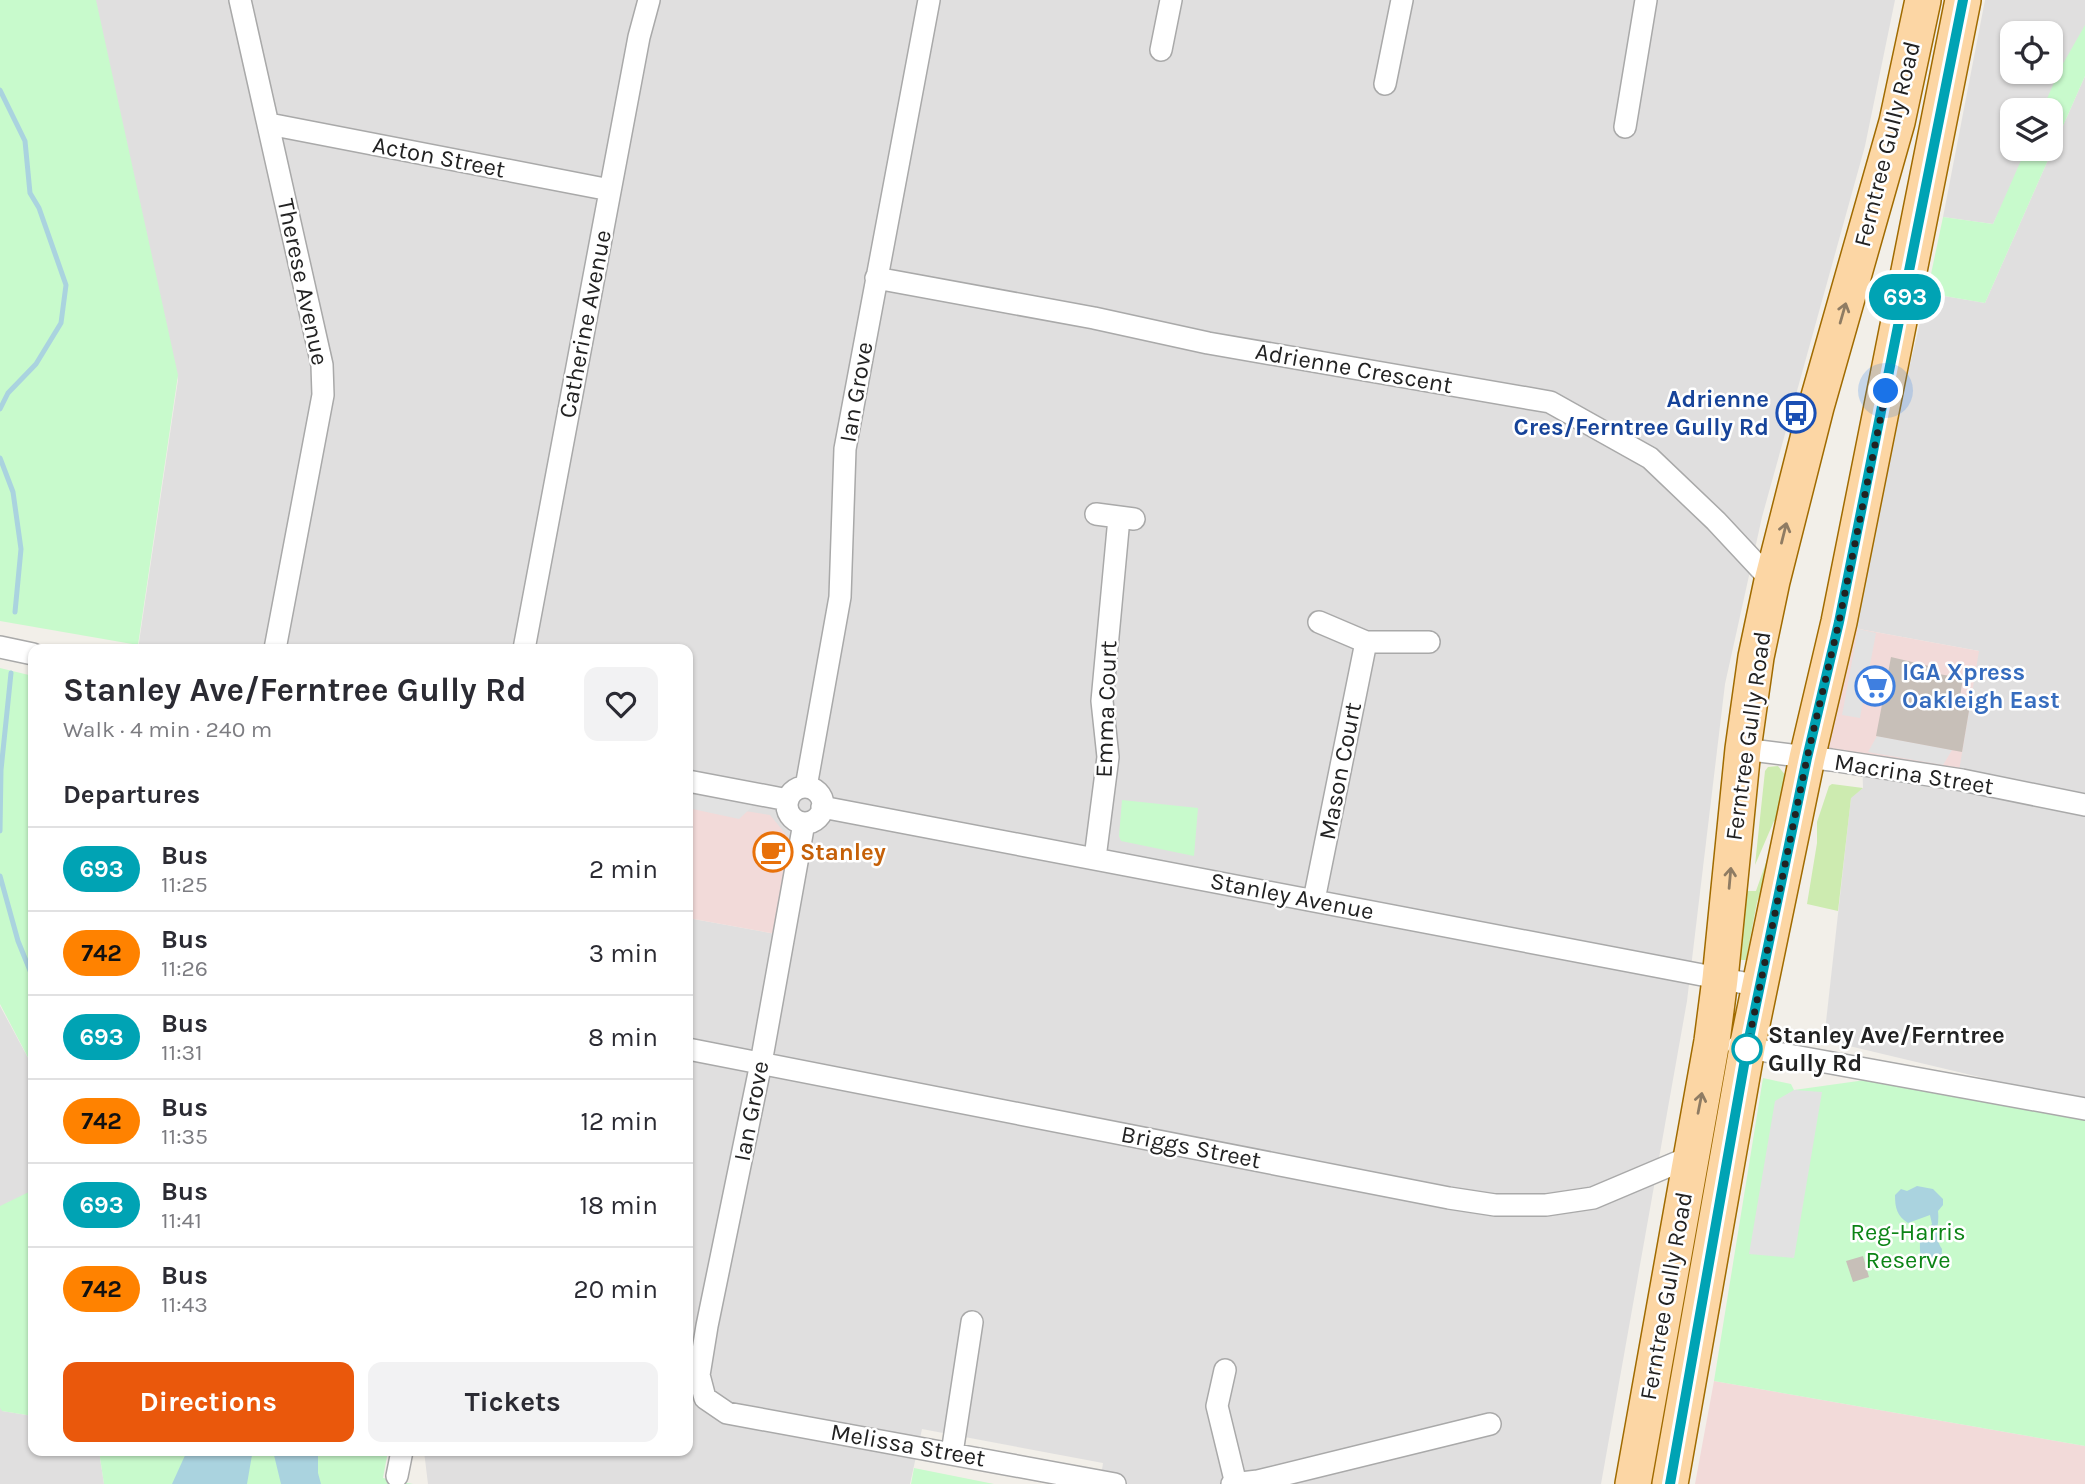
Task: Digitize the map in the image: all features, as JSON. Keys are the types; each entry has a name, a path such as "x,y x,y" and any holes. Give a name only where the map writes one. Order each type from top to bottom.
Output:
{"main road":[{"name":"Ferntree Gully Road","path":"1633,1484 1712,1041 1743,749 1756,657 1772,581 1816,407 1897,122 1923,0"},
{"name":"Ferntree Gully Road","path":"1670,1484 1747,1048 1807,758 1839,622 1963,0"}],"street":[{"name":"Therese Avenue","path":"240,0 322,365 323,395 276,644"},
{"name":"Catherine Avenue","path":"525,644 639,37 649,0"},
{"name":"Ian Grove","path":"806,787 840,597 845,449 929,0"},
{"path":"1161,50 1171,0"},
{"path":"1385,84 1402,0"},
{"path":"1625,127 1646,0"},
{"name":"Acton Street","path":"269,124 610,190"},
{"name":"Adrienne Crescent","path":"876,278 1094,318 1208,343 1550,402 1650,458 1716,521 1772,581"},
{"name":"Emma Court","path":"1095,858 1108,757 1102,701 1126,519 1096,514"},
{"path":"1319,622 1366,642 1429,642"},
{"name":"Mason Court","path":"1314,900 1366,642"},
{"path":"0,647 28,653"},
{"name":"Macrina Street","path":"1743,749 1962,780 2085,804"},
{"path":"693,782 788,800"},
{"path":"806,787 816,792 822,801 822,807 817,818 804,823 793,819 789,814 788,800 796,790 806,787"},
{"name":"Stanley Avenue","path":"822,807 1760,986"},
{"name":"Ian Grove","path":"705,1398 699,1374 698,1324 761,1063 804,823"},
{"path":"1712,1041 2085,1109"},
{"name":"Briggs Street","path":"693,1050 1496,1205 1546,1205 1593,1198 1690,1157"},
{"path":"952,1453 972,1322"},
{"path":"1225,1370 1217,1406 1234,1484 1258,1483 1490,1424"},
{"name":"Melissa Street","path":"705,1398 727,1413 1115,1484"},
{"path":"397,1476 401,1456"}],"shaded area":[{"path":"95,0 1895,0 1865,146 1762,517 1725,684 1687,1001 1601,1484 1100,1484 1103,1463 922,1429 910,1484 428,1484 425,1456 693,1456 693,919 776,934 693,810 693,644 139,644 178,380"},
{"path":"1985,0 2085,0 2085,30 2063,76 2063,21 2000,21 2000,84 2059,84 2053,98 2000,98 2000,161 2023,161 1993,224 1943,217"},
{"path":"2085,76 2085,1102 1824,1040 1851,797 1863,788 1862,755 1979,651 1848,627 1927,293 1985,303 2048,161 2063,161 2063,126"},
{"path":"1848,627 1979,651 1959,771 1823,748"},
{"path":"1858,629 1876,633 1860,718 1842,715"},
{"path":"1877,736 1952,750 1943,765 1868,752"},
{"path":"693,795 754,805 739,819 693,809"},
{"path":"693,803 770,815 793,843 776,934 693,919"},
{"path":"0,1006 28,1058 28,1194 0,1208"},
{"path":"1794,1090 1822,1092 1794,1258 1749,1254 1775,1101"},
{"path":"1714,1381 2085,1446 2085,1484 1695,1484"},
{"path":"0,1388 2,1411 28,1415 28,1456 100,1456 104,1484 0,1484"}],"green space":[{"path":"0,0 96,0 178,375 138,644 0,621"},
{"path":"2085,25 2085,76 2063,126 2063,98 2047,98 2053,84 2063,84 2063,64"},
{"path":"2021,161 2048,161 1985,303 1927,293 1943,217 1993,224"},
{"path":"0,668 28,675 28,1057 0,1004"},
{"path":"1778,766 1786,776 1784,821 1774,821 1755,865 1765,771 1768,767"},
{"path":"1832,784 1863,788 1851,798 1838,911 1807,904 1817,843 1817,822"},
{"path":"1122,800 1198,808 1194,856 1121,841 1119,836"},
{"path":"1770,851 1775,853 1757,902 1746,960 1737,960 1746,891 1756,891"},
{"name":"Reg-Harris Reserve","path":"1901,1075 2085,1109 2085,1446 1714,1381 1763,1078 1791,1084 1794,1090"},
{"path":"28,1192 28,1415 2,1411 0,1408 0,1206"},
{"path":"100,1456 387,1456 383,1478 413,1484 104,1484"},
{"path":"914,1468 994,1484 911,1484"}],"water":[{"path":"1917,1186 1933,1189 1943,1199 1943,1205 1938,1211 1937,1234 1942,1249 1941,1264 1934,1268 1925,1262 1920,1252 1920,1238 1932,1224 1930,1215 1908,1223 1901,1218 1896,1208 1895,1195 1901,1189 1907,1191"},
{"path":"185,1456 252,1456 247,1484 172,1484"},
{"path":"274,1456 318,1456 321,1484 281,1484"}],"building":[{"path":"1891,657 1933,667 1932,673 1963,678 1960,697 1971,699 1962,752 1876,736"},
{"path":"1863,1256 1869,1277 1853,1282 1846,1261"}],"waterway":[{"path":"0,90 25,141 30,193 39,208 66,285 61,323 36,364 8,393 0,409"},
{"path":"0,458 13,492 21,549 15,612"},
{"path":"0,831 1,770 11,673"},
{"path":"0,876 18,941 28,966"}],"bus line":[{"name":"693","path":"1670,1484 1747,1048 1807,758 1839,622 1963,0"}],"place":[{"name":"Adrienne Cres/Ferntree Gully Rd","path":"1796,413"},
{"name":"IGA Xpress Oakleigh East","path":"1875,686"},
{"name":"Stanley","path":"773,852"},
{"name":"Stanley Ave/Ferntree Gully Rd","path":"1747,1049"}],"route":[{"path":"1747,1049 1886,391"}]}
